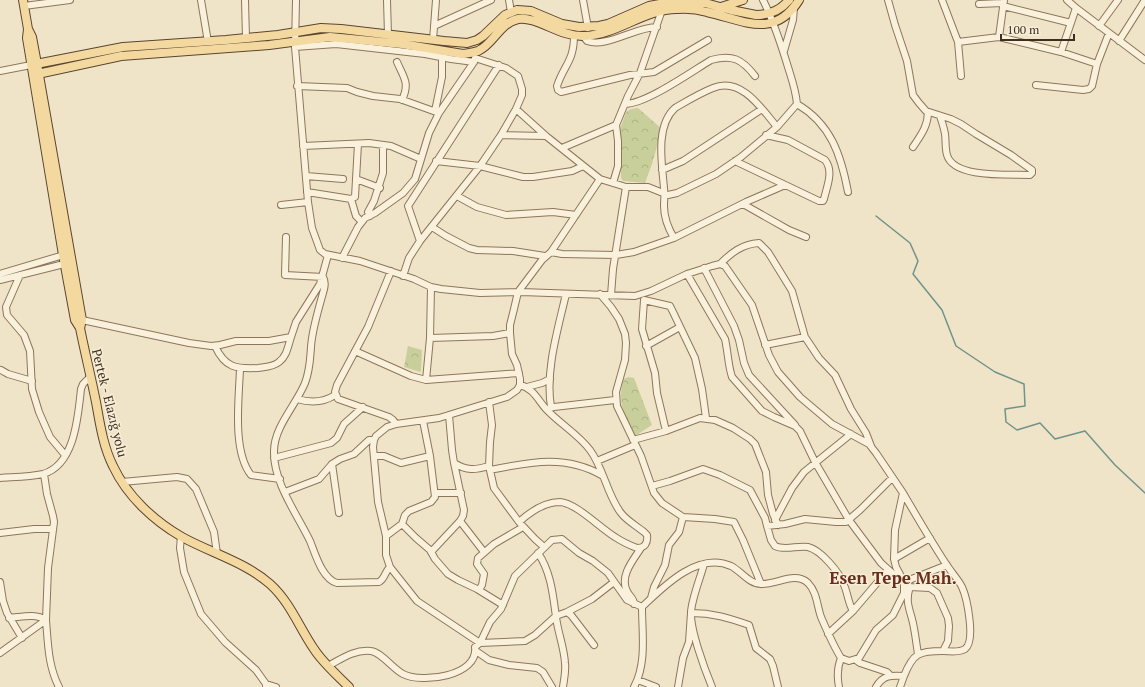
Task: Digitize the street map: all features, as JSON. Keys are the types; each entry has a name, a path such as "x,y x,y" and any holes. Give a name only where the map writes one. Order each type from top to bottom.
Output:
{"main road":[{"path":"721,8 743,0"},
{"path":"34,65 123,47 208,42 278,35 310,29 331,28 460,43 472,42 483,36 499,20 511,12 524,10 531,11 562,24 579,28 588,28 608,24 649,6 666,2 696,1 756,15 770,14 782,7 789,0"},
{"path":"36,74 106,58 136,54 294,44 320,37 340,37 402,44 475,57 504,26 518,19 529,20 561,32 579,36 600,34 662,10 674,8 706,11 754,24 767,24 783,18 794,8 799,0"},
{"name":"Pertek - Elazığ yolu","path":"24,3 28,29 32,37 34,65 67,254 75,320 81,324 90,377 106,447 113,467 122,482 134,497 147,511 163,524 181,536 258,574 277,591 292,611 314,650 349,687"}],"street":[{"path":"24,3 70,0"},
{"path":"201,0 208,42"},
{"path":"245,0 246,38"},
{"path":"296,0 294,44 307,192 312,228 320,250 328,255 360,261 391,271 431,287 441,289 480,293 518,292 600,294 643,297 670,306 695,358 702,389 706,418"},
{"path":"387,0 388,35"},
{"path":"433,40 436,0"},
{"path":"434,26 491,0"},
{"path":"509,0 511,12"},
{"path":"584,0 588,28"},
{"path":"516,110 600,180 626,187 648,187 671,195 676,193 716,174 735,161 777,127 797,104 796,92 784,51 763,0"},
{"path":"888,0 895,26 908,61 913,95 928,112 951,119 961,124 1011,155 1032,170 1032,173 1030,175 974,173 957,166 947,157 945,148 945,134 940,116"},
{"path":"942,0 958,42 961,76"},
{"path":"1068,0 1099,26 1145,60"},
{"path":"1099,26 1118,0"},
{"path":"1119,41 1145,0"},
{"path":"999,37 1003,3"},
{"path":"979,4 1003,3 1071,23"},
{"path":"784,51 794,8"},
{"path":"1061,52 1076,8"},
{"path":"613,183 618,166 618,141 616,125 624,104 640,73 662,10"},
{"path":"657,27 644,28 618,38 596,42 587,41 579,36 572,57 557,86 560,92 564,93 640,73 654,72 708,40"},
{"path":"1036,85 1086,90 1092,86 1109,33"},
{"path":"958,42 999,37 1061,52 1098,64"},
{"path":"437,112 475,57 472,42"},
{"path":"294,44 336,44 425,54 442,58 475,57 506,68 518,76 522,95 516,110 502,135 457,196 420,241 409,258 403,276"},
{"path":"624,104 631,104 644,99 711,60 721,57 730,57 738,60 748,66 755,76"},
{"path":"342,258 358,227 365,218 403,193 414,179 437,112 442,77 442,58"},
{"path":"397,62 407,89 402,100"},
{"path":"0,71 34,65"},
{"path":"420,241 408,206 499,65"},
{"path":"297,86 347,88 373,96 402,100 437,112"},
{"path":"674,238 668,227 665,215 661,153 665,122 667,117 675,108 714,87 729,86 742,90 762,108 777,127"},
{"path":"797,104 809,111 820,122 838,152 843,167 848,192"},
{"path":"662,170 683,161 762,108"},
{"path":"913,147 925,129 928,120 928,112"},
{"path":"562,148 616,125"},
{"path":"502,135 546,136"},
{"path":"735,161 819,201 822,201 824,199 830,173 829,165 825,160 793,142 766,135"},
{"path":"303,146 369,143 391,146 421,159"},
{"path":"307,192 351,199 355,197 358,144"},
{"path":"370,216 368,212 380,188 383,173 383,145"},
{"path":"436,161 480,166 513,175 533,177 572,171 583,166"},
{"path":"306,176 343,178"},
{"path":"356,179 380,188"},
{"path":"600,180 551,252 545,256 518,292 510,325 512,354 519,372 520,385 517,390 508,397 449,415 423,421 396,424 383,429 374,440 374,456 378,502 386,536 386,555 390,567 417,601 480,643 525,641 535,635 556,616 567,612 592,598 614,582"},
{"path":"551,252 562,254 616,255 634,252 674,238 785,184"},
{"path":"611,295 626,187"},
{"path":"457,196 477,207 506,215 553,212 576,216"},
{"path":"351,199 356,216 362,222"},
{"path":"281,205 308,202"},
{"path":"743,204 789,230 806,237"},
{"path":"432,227 469,248 477,250 513,251 545,256"},
{"path":"286,237 285,275 323,277"},
{"path":"643,297 651,291 687,274 720,264 731,253 751,244 759,243 768,252 792,291 805,337 819,358 835,375 851,409 866,433 872,448"},
{"path":"0,274 67,254"},
{"path":"215,346 220,355 235,368 267,367 278,362 286,355 296,322 320,284 328,255"},
{"path":"0,280 68,263"},
{"path":"720,264 726,266 752,305 765,344 778,372 800,397 832,424 864,440 872,448 903,493 957,579 964,594 968,611 970,640 965,648 955,651 927,652 918,654 912,659 900,687"},
{"path":"704,268 734,326 744,363 749,375 800,431 815,462 849,520 881,563 900,580 907,584 930,588 937,592 948,618 949,626 948,641 943,652"},
{"path":"335,395 337,385 378,305 391,271"},
{"path":"687,274 725,339 732,377 762,411 774,418 795,426"},
{"path":"20,275 6,307 7,315 24,335 30,351 32,389 39,412 50,437 65,455"},
{"path":"323,277 325,284 313,330 310,368 297,399 281,426 275,443 274,458 285,492 308,537 319,564 331,580 337,582 379,582 383,579 386,570 390,567"},
{"path":"426,380 430,338 431,287"},
{"path":"548,408 553,349 566,294"},
{"path":"600,294 615,313 622,326 625,338 625,360 617,385 615,400 618,411 634,442 654,493 662,503 683,517 734,522 761,584"},
{"path":"643,297 642,329 655,373 657,393 666,431"},
{"path":"81,324 189,343 215,346 236,341 269,341 291,338"},
{"path":"646,346 680,327"},
{"path":"430,338 493,336 510,333"},
{"path":"765,344 805,337"},
{"path":"355,351 411,376 426,380 519,372"},
{"path":"240,368 238,425 240,450 251,475 280,479"},
{"path":"1,370 8,374 32,381"},
{"path":"0,478 44,474 57,466 71,444 77,426 81,389 90,377"},
{"path":"527,387 550,379"},
{"path":"520,385 527,387 532,391 578,436 591,451 597,461 615,504 622,514 647,535 647,543 641,548 629,566 625,578 625,586 633,599 634,604"},
{"path":"297,399 317,402 335,395"},
{"path":"335,395 338,399 389,417 396,424"},
{"path":"548,408 615,400"},
{"path":"489,402 492,425 490,442 490,468 494,488 521,524 544,547"},
{"path":"274,458 331,443 337,438 344,424 362,407"},
{"path":"431,552 460,521 464,510 454,463 449,415"},
{"path":"597,461 634,442 695,419 706,418 720,421 753,441 766,472 768,495 776,522"},
{"path":"386,536 402,524 404,515 409,511 431,502 435,497 430,456 423,421"},
{"path":"776,522 792,488 804,472 851,434"},
{"path":"285,492 319,479 332,464 354,454 369,440 374,440"},
{"path":"374,456 384,456 401,462 430,456"},
{"path":"454,463 462,468 473,469 490,468 534,461 560,461 592,469 603,476"},
{"path":"332,464 339,513"},
{"path":"652,486 670,482 703,469 720,475 750,490 765,518 771,540 775,546 782,548 811,548 815,550 830,564 844,584 848,603 853,611"},
{"path":"44,474 47,494 53,516 53,529 48,568 46,620 49,656 59,687"},
{"path":"122,482 170,477 186,479 196,488 214,532 217,554"},
{"path":"767,526 776,522 805,519 846,522 892,478"},
{"path":"435,493 461,493"},
{"path":"903,493 895,530 894,559 896,567 907,584 908,607 912,618 918,654"},
{"path":"479,590 482,585 484,574 478,564 478,558 521,524 529,513 549,503 561,502 570,505 614,537 637,548 641,548"},
{"path":"651,598 664,565 669,545 679,532 683,517"},
{"path":"460,521 484,552"},
{"path":"402,524 431,552 448,574 479,590 503,605"},
{"path":"0,533 34,529 53,529"},
{"path":"181,536 180,548 184,572 201,614 225,642 256,670 266,685 276,687"},
{"path":"894,559 930,538"},
{"path":"328,666 345,656 362,651 372,651 403,674 416,678 439,678 463,668 470,662 476,652 475,647 480,643 490,622 501,609 515,576 552,540 562,539 579,553 594,561 608,573 627,600 642,607"},
{"path":"538,553 544,561 548,572 555,605 565,662 563,687"},
{"path":"634,687 638,680 642,661 642,607 683,572 704,564 717,563 730,566 738,570 753,582 761,584 797,578 806,582 813,591 820,615 841,658 849,661 856,660 862,654 876,630 890,619 904,593 907,584 947,565"},
{"path":"678,687 683,658 689,642 691,613 704,564"},
{"path":"828,634 853,611 888,570"},
{"path":"0,582 3,601 10,618 22,638"},
{"path":"567,612 594,645"},
{"path":"691,613 694,634 712,687"},
{"path":"691,613 727,617 749,625 756,648 770,659 778,687"},
{"path":"10,618 34,615 40,616 46,620"},
{"path":"0,653 46,620"},
{"path":"476,652 489,660 509,665 537,668 543,672 552,687"},
{"path":"839,687 837,676 838,665 841,658"},
{"path":"856,660 860,663 887,672 890,675"},
{"path":"876,687 881,680 890,675 904,676"},
{"path":"638,680 656,687"}],"green space":[{"path":"638,108 662,129 645,183 623,181 621,178 620,129 626,112 631,109"},
{"path":"408,346 422,350 420,372 404,367"},
{"path":"628,377 634,378 652,425 635,436 625,415 621,402 624,379"}],"waterway":[{"path":"876,216 910,243 918,261 913,274 942,310 956,346 995,372 1024,384 1025,406 1005,409 1006,422 1017,430 1040,423 1055,439 1085,431 1115,465 1145,493"}],"district":[{"name":"Esen Tepe Mah.","path":"893,577"}]}
